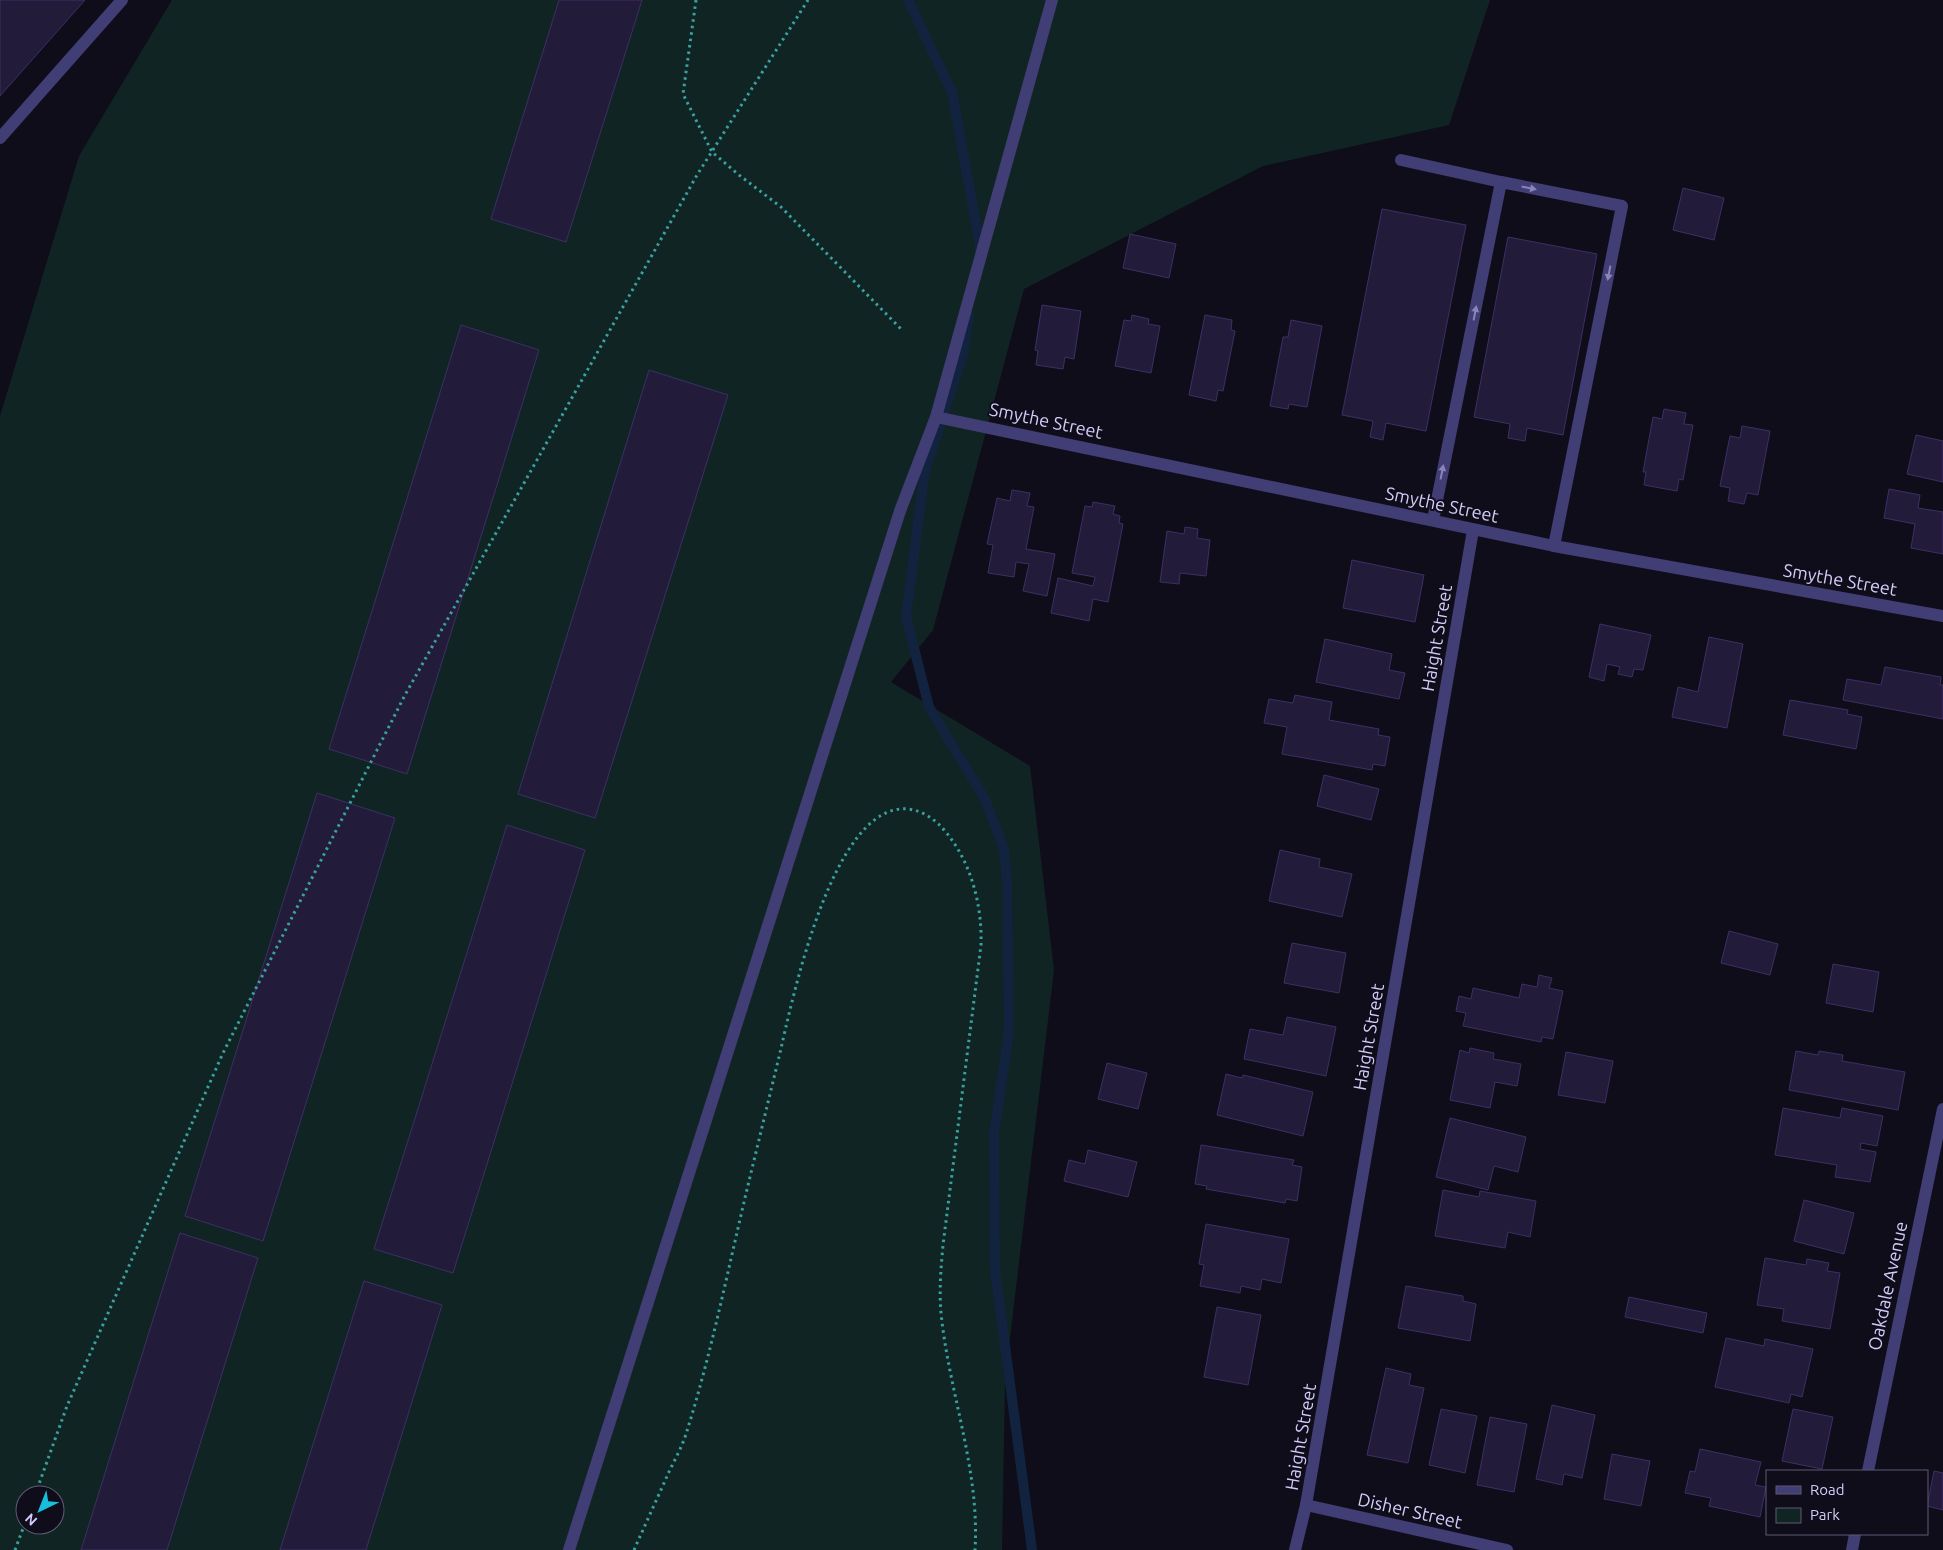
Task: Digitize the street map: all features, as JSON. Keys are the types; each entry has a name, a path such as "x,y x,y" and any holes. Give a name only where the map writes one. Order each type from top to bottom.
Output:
{"street":[{"path":"0,138 122,0"},
{"path":"569,1550 900,511 936,416 1052,0"},
{"path":"1401,160 1622,206 1554,546"},
{"path":"1433,520 1501,182"},
{"name":"Smythe Street","path":"936,416 1473,530 1943,616"},
{"name":"Haight Street","path":"1295,1550 1306,1505 1473,530"},
{"name":"Oakdale Avenue","path":"1868,1470 1943,1109"},
{"name":"Disher Street","path":"1306,1505 1507,1550"},
{"path":"1852,1550 1855,1535"}],"path":[{"path":"696,0 682,94 712,152 780,207 901,329"},
{"path":"39,1485 68,1406 227,1044 405,695 712,152 808,0"},
{"path":"634,1550 686,1436 711,1340 796,983 818,912 839,866 859,837 878,818 889,811 903,809 925,813 934,819 954,844 968,871 978,899 981,922 981,945 943,1245 940,1292 944,1332 971,1478 977,1522 975,1550"},
{"path":"15,1550 21,1535"}],"green space":[{"path":"172,0 1490,0 1449,125 1263,166 1024,289 933,630 891,682 1030,766 1054,970 1005,1379 1002,1550 0,1550 0,416 79,156"}],"building":[{"path":"0,0 85,0 0,96"},
{"path":"559,0 642,0 566,242 491,219"},
{"path":"1683,188 1724,198 1714,240 1673,230"},
{"path":"1382,209 1466,225 1426,431 1386,423 1383,440 1370,437 1373,421 1342,415"},
{"path":"1130,234 1176,244 1169,278 1123,268"},
{"path":"1508,237 1597,254 1563,435 1527,428 1525,441 1508,438 1510,424 1474,417"},
{"path":"1042,305 1081,311 1074,359 1065,357 1063,369 1036,365 1038,351 1035,350"},
{"path":"1132,315 1149,319 1148,324 1160,326 1151,373 1115,366 1124,320 1131,321"},
{"path":"1205,315 1232,320 1231,330 1235,331 1223,391 1218,390 1216,401 1189,395"},
{"path":"1291,320 1322,326 1307,407 1289,404 1288,409 1270,406 1283,337 1288,337"},
{"path":"461,325 539,350 407,774 329,749"},
{"path":"649,370 728,395 595,818 518,794"},
{"path":"1664,409 1686,413 1684,424 1693,425 1683,480 1679,479 1677,491 1644,485 1646,472 1643,472 1653,417 1662,419"},
{"path":"1742,426 1770,431 1758,495 1747,493 1744,504 1728,501 1730,488 1720,486 1730,436 1740,438"},
{"path":"1916,435 1943,441 1943,482 1907,474"},
{"path":"1889,489 1920,495 1918,508 1943,512 1943,554 1911,548 1915,524 1884,518"},
{"path":"1012,490 1030,493 1027,506 1034,507 1026,549 1055,554 1047,596 1023,591 1029,564 1016,562 1014,577 988,573 993,545 987,544 997,498 1010,501"},
{"path":"1093,502 1115,506 1113,514 1120,516 1119,523 1123,524 1108,602 1093,599 1089,621 1051,613 1058,578 1093,586 1095,577 1072,573 1085,506 1092,507"},
{"path":"1185,527 1198,529 1197,538 1210,540 1206,576 1180,573 1179,584 1160,582 1167,531 1184,534"},
{"path":"1352,560 1424,575 1415,622 1343,608"},
{"path":"1600,624 1651,635 1643,670 1634,669 1632,677 1618,674 1620,667 1607,664 1604,681 1589,677"},
{"path":"1709,637 1743,644 1727,728 1672,717 1678,687 1698,692"},
{"path":"1325,639 1392,654 1389,670 1405,673 1399,699 1316,682"},
{"path":"1885,667 1941,677 1940,685 1943,685 1943,719 1843,700 1847,679 1881,685"},
{"path":"1295,695 1332,702 1329,720 1379,729 1378,735 1390,737 1385,766 1373,764 1372,770 1282,754 1287,727 1264,723 1269,699 1293,703"},
{"path":"1790,700 1848,710 1847,714 1862,717 1856,749 1783,735"},
{"path":"1324,775 1379,789 1371,820 1317,806"},
{"path":"317,793 395,818 263,1241 185,1216"},
{"path":"507,825 585,850 453,1273 374,1249"},
{"path":"1280,850 1320,859 1319,867 1352,874 1342,917 1269,901"},
{"path":"1729,931 1778,944 1770,975 1721,963"},
{"path":"1292,943 1346,953 1339,993 1284,983"},
{"path":"1833,964 1879,972 1873,1012 1826,1003"},
{"path":"1539,975 1552,978 1549,988 1563,991 1553,1039 1542,1037 1541,1042 1463,1026 1466,1013 1456,1011 1459,996 1471,999 1473,988 1519,998 1522,984 1537,987"},
{"path":"1287,1017 1336,1027 1326,1076 1244,1059 1250,1029 1283,1035"},
{"path":"1470,1048 1494,1053 1493,1059 1521,1064 1517,1086 1495,1082 1490,1108 1450,1100 1460,1050 1469,1053"},
{"path":"1796,1051 1818,1055 1819,1051 1843,1055 1842,1061 1905,1072 1898,1110 1789,1090"},
{"path":"1566,1052 1613,1061 1605,1103 1558,1095"},
{"path":"1107,1063 1147,1073 1138,1109 1098,1099"},
{"path":"1226,1074 1242,1078 1243,1075 1313,1092 1303,1136 1217,1115"},
{"path":"1783,1108 1840,1118 1842,1108 1883,1116 1877,1146 1861,1143 1860,1149 1876,1152 1870,1182 1835,1177 1837,1165 1775,1155"},
{"path":"1450,1118 1526,1137 1518,1172 1494,1166 1488,1190 1436,1177"},
{"path":"1201,1145 1294,1160 1292,1165 1302,1167 1297,1201 1286,1199 1285,1203 1206,1189 1207,1186 1195,1184"},
{"path":"1088,1150 1137,1162 1128,1197 1064,1181 1069,1160 1085,1164"},
{"path":"1443,1190 1479,1197 1480,1191 1536,1201 1530,1237 1508,1232 1505,1248 1435,1236"},
{"path":"1804,1200 1854,1213 1844,1254 1794,1241"},
{"path":"1206,1224 1289,1239 1281,1283 1262,1279 1260,1290 1241,1286 1240,1293 1200,1286 1204,1265 1199,1264"},
{"path":"180,1233 258,1258 167,1550 81,1550"},
{"path":"1765,1258 1806,1265 1807,1259 1829,1263 1827,1271 1840,1273 1830,1329 1782,1321 1784,1309 1757,1305"},
{"path":"364,1281 442,1305 366,1550 280,1550"},
{"path":"1406,1286 1463,1296 1463,1301 1476,1304 1470,1341 1398,1328"},
{"path":"1629,1297 1707,1313 1703,1333 1625,1317"},
{"path":"1217,1307 1261,1315 1248,1385 1204,1377"},
{"path":"1726,1338 1764,1346 1765,1339 1813,1349 1802,1397 1791,1394 1789,1403 1715,1387"},
{"path":"1386,1368 1411,1374 1409,1385 1424,1388 1408,1463 1367,1455"},
{"path":"1552,1405 1595,1415 1582,1478 1564,1474 1562,1485 1536,1479"},
{"path":"1441,1409 1477,1416 1465,1473 1429,1465"},
{"path":"1793,1409 1833,1417 1822,1469 1782,1461"},
{"path":"1490,1417 1527,1424 1514,1492 1477,1485"},
{"path":"1700,1449 1761,1462 1755,1485 1766,1487 1760,1517 1709,1506 1711,1498 1685,1493 1690,1471 1695,1472"},
{"path":"1612,1454 1650,1461 1641,1506 1604,1499"},
{"path":"1934,1471 1943,1473 1943,1510 1928,1506"}],"waterway":[{"path":"908,0 952,92 980,251"},
{"path":"969,315 963,354 924,475 906,617 929,707 985,799 1004,850 1007,882 1009,1032 994,1134 995,1270 1032,1550"}]}
